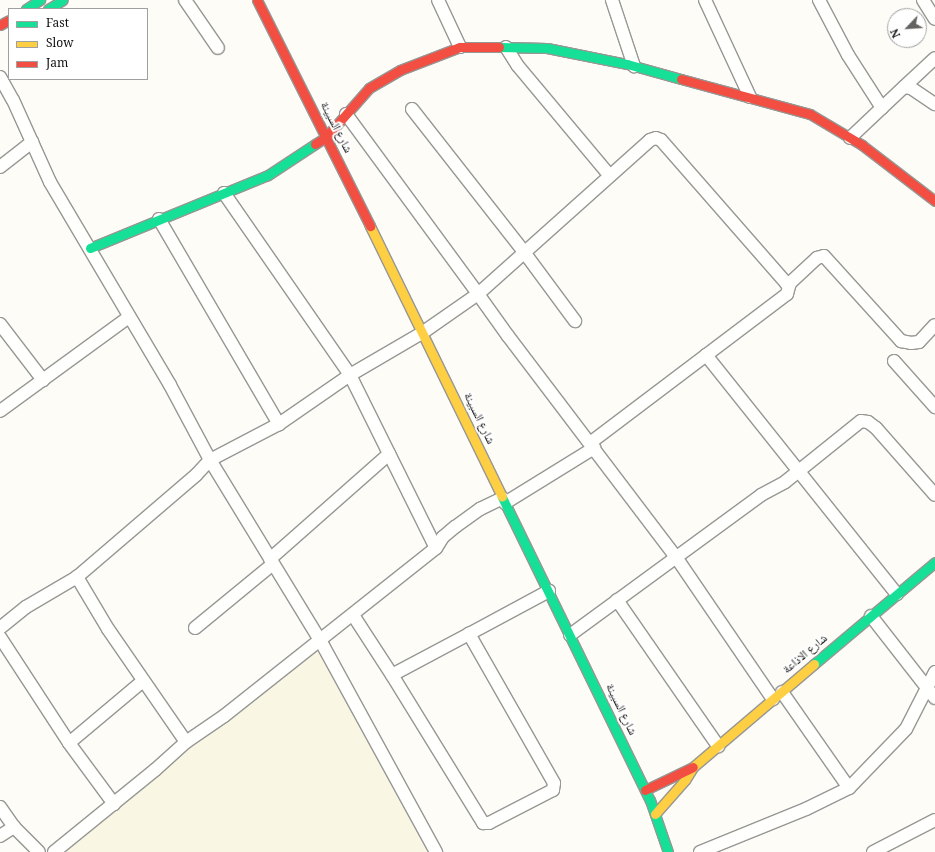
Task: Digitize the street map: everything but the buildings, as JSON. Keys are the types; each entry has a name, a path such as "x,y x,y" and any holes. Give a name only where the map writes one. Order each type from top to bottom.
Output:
{"street":[{"path":"28,8 40,0"},
{"path":"50,8 62,0"},
{"path":"185,0 218,48"},
{"name":"شارع السبينة","path":"257,0 549,591 645,790 668,852"},
{"path":"265,0 296,77"},
{"path":"438,0 460,47"},
{"path":"612,0 634,66"},
{"path":"705,0 750,97"},
{"path":"819,0 848,55 882,108"},
{"path":"923,0 935,19"},
{"path":"90,248 268,175 326,137 369,88 400,70 460,47 547,48 634,66 810,114 850,138 935,201"},
{"path":"506,48 518,66 610,176"},
{"path":"850,138 935,58"},
{"path":"0,77 50,182 170,385 210,460 320,640 436,852"},
{"path":"904,87 911,88 935,104"},
{"path":"412,109 524,252 575,322"},
{"path":"346,114 508,336 676,557 777,696 849,788"},
{"path":"0,628 26,607 77,577 196,475 210,460 279,424 350,375 422,333 478,294 650,140 656,138 661,140 786,283 790,283"},
{"path":"0,167 32,142"},
{"path":"224,193 350,375 436,548"},
{"path":"159,219 279,424"},
{"path":"54,852 155,770 186,742 224,716 436,548 443,537 455,527 480,509 504,501 592,446 706,354 786,294 790,283 817,258 824,256 901,341 911,343 919,342 935,325"},
{"path":"0,411 129,317"},
{"path":"0,324 43,380"},
{"path":"706,354 798,472 897,594"},
{"path":"894,361 935,406"},
{"path":"570,635 761,495 785,482 861,421 868,422 876,428 935,495"},
{"path":"195,628 272,562 389,454"},
{"name":"شارع الاذاعة","path":"655,814 685,780 693,767 935,562"},
{"path":"77,577 108,629 186,742"},
{"path":"392,675 549,591"},
{"path":"617,600 718,746"},
{"path":"353,615 392,675 483,823 489,823 554,790 554,783 470,634"},
{"path":"871,616 935,698"},
{"path":"0,637 69,743 114,804"},
{"path":"700,852 806,809 849,788 906,729 935,672"},
{"path":"69,743 143,681"},
{"name":"شارع الاذاعة","path":"645,790 693,767"},
{"path":"0,807 14,827 39,852"},
{"path":"872,852 935,820"},
{"path":"0,836 14,827"}],"shaded area":[{"path":"320,640 436,852 54,852"}],"traffic: fast":[{"path":"28,8 40,0"},
{"path":"50,8 63,0"},
{"path":"499,47 547,48 627,64 681,79"},
{"path":"90,248 268,175 315,144"},
{"path":"502,497 650,800 668,852"},
{"path":"814,664 935,562"}],"traffic: slow":[{"path":"370,226 502,497"},
{"path":"655,814 685,780 693,767 814,664"}],"traffic: jam":[{"path":"257,0 370,226"},
{"path":"0,25 8,21"},
{"path":"315,144 326,137 369,88 400,70 460,47 499,47"},
{"path":"681,79 810,114 862,145 935,201"},
{"path":"645,790 693,767"}]}
